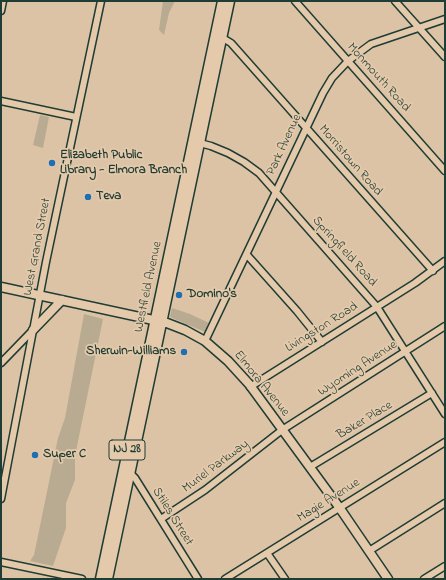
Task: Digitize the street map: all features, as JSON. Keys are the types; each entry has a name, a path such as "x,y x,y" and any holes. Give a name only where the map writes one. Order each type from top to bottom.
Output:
{"main road":[{"name":"Westfield Avenue","path":"100,579 140,409 218,38 222,1"},
{"name":"Westfield Avenue","path":"218,38 230,1"},
{"name":"Elmora Avenue","path":"1,287 158,321 185,330 205,341 228,361 250,386 339,507 388,579"},
{"path":"33,330 62,300"},
{"name":"Westfield Avenue","path":"108,579 126,473"}],"street":[{"path":"1,11 3,1"},
{"name":"West Grand Street","path":"1,499 39,295 101,1"},
{"name":"Monmouth Road","path":"295,1 445,171"},
{"path":"396,1 445,57"},
{"name":"Park Avenue","path":"205,341 275,192 329,83 348,61 366,47 376,42 445,19"},
{"name":"Morristown Road","path":"218,38 231,43 433,271"},
{"path":"1,101 76,117"},
{"name":"Springfield Road","path":"196,142 221,150 244,162 259,173 378,306 445,414"},
{"path":"246,255 297,311 322,342"},
{"name":"Livingston Road","path":"250,386 433,271 445,261"},
{"name":"Wyoming Avenue","path":"282,430 445,326"},
{"path":"1,363 33,330"},
{"name":"Baker Place","path":"310,467 432,393"},
{"name":"Muriel Parkway","path":"161,519 204,490 282,430"},
{"name":"Magie Avenue","path":"225,579 445,442"},
{"name":"Stiles Street","path":"126,473 134,478 198,579"},
{"path":"369,551 445,503"},
{"path":"267,553 285,579"},
{"path":"1,562 82,579"},
{"path":"424,579 445,566"}],"shaded area":[{"path":"163,1 175,1 169,13 164,35 159,30"},
{"path":"40,115 49,117 43,148 33,145"},
{"path":"172,308 190,314 209,323 205,332 170,317"},
{"path":"84,314 103,319 75,456 75,480 66,503 66,528 53,566 30,561 34,555 58,438 65,418"}],"place":[{"name":"Elizabeth Public Library - Elmora Branch","path":"52,163"},
{"name":"Teva","path":"88,197"},
{"name":"Domino's","path":"179,295"},
{"name":"Sherwin-Williams","path":"184,352"},
{"name":"Super C","path":"35,455"}]}
